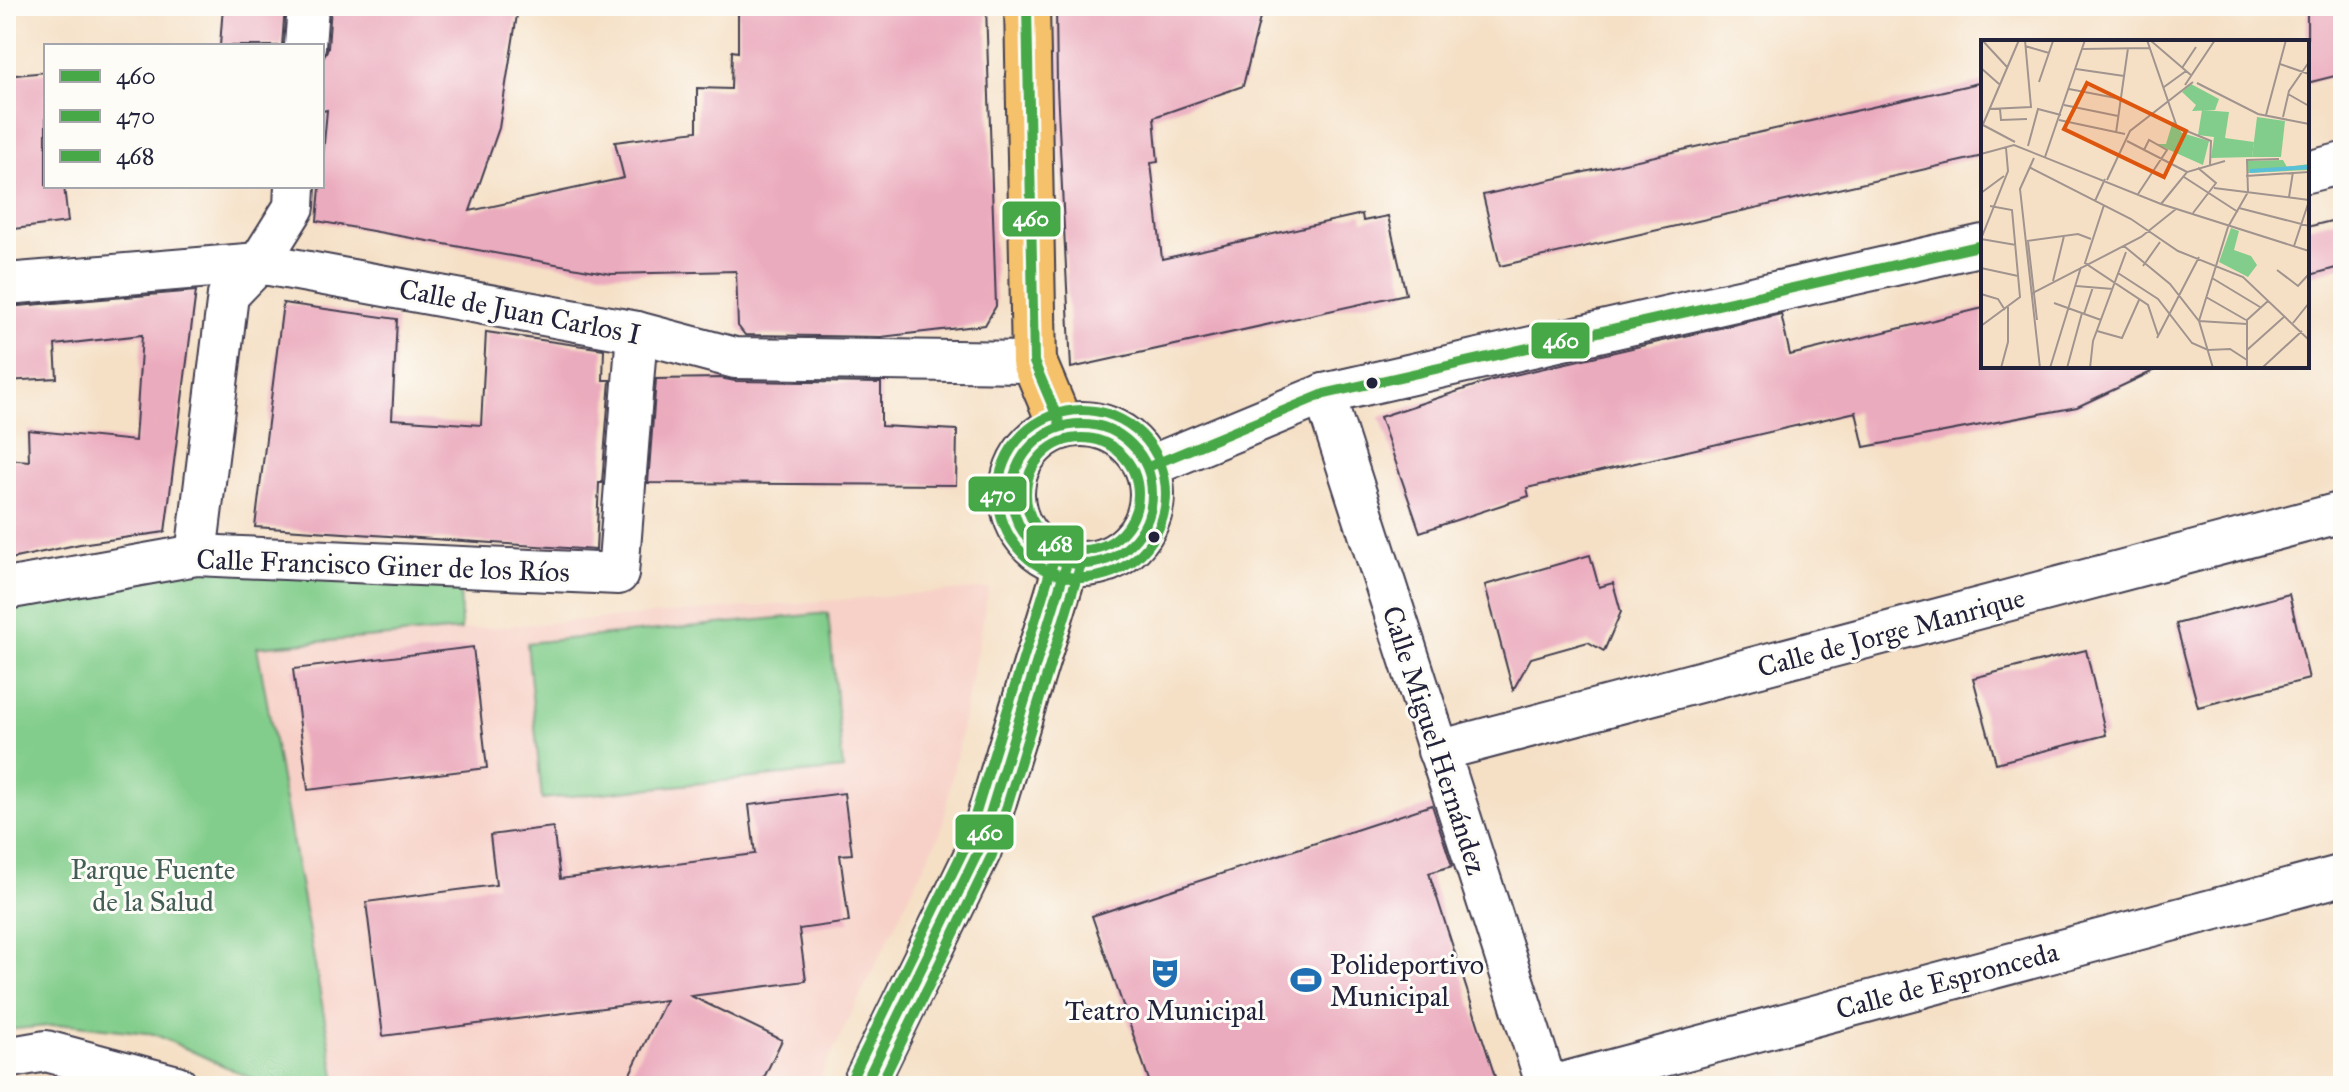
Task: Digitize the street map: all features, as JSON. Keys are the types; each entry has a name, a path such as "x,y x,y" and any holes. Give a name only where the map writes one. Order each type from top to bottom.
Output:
{"main road":[{"path":"1027,6 1034,362 1061,426"},
{"path":"1087,423 1112,429 1133,445 1148,467 1152,488 1151,510 1142,530 1129,547 1110,559 1089,564 1067,563 1046,555 1028,540 1016,520 1011,497 1014,474 1023,453 1040,437 1061,426 1087,423"},
{"path":"864,1086 979,850 1067,563"}],"street":[{"path":"305,44 308,6"},
{"path":"2309,172 2343,163"},
{"path":"196,555 228,295 259,263 294,207 295,188"},
{"path":"1148,467 1324,394 1981,245"},
{"name":"Calle de Juan Carlos I","path":"6,284 259,263 637,332 735,358 1034,362"},
{"name":"Calle Francisco Giner de los Ríos","path":"6,589 196,555 618,574 637,332"},
{"name":"Calle Miguel Hernández","path":"1324,394 1549,1086"},
{"name":"Calle de Jorge Manrique","path":"1438,751 2343,512"},
{"name":"Calle de Espronceda","path":"1549,1086 2343,875"},
{"path":"6,1058 46,1051 177,1086"}],"shaded area":[{"path":"989,588 942,829 816,1086 337,1086 257,646"}],"green space":[{"name":"Parque Fuente de la Salud","path":"196,555 460,566 461,630 257,647 337,1086 268,1086 154,1034 70,1024 6,1030 6,589"},
{"path":"828,613 843,769 542,799 527,643"}],"building":[{"path":"223,6 285,6 282,44 220,44"},
{"path":"331,6 480,6 517,15 499,128 470,211 624,178 615,142 697,131 697,88 731,89 732,51 738,52 738,6 986,6 996,306 985,325 881,337 745,335 738,326 736,271 611,274 317,221 320,188 324,188 327,110 324,111 324,57 328,48"},
{"path":"1056,6 1263,6 1243,86 1154,117 1158,162 1151,163 1162,259 1362,214 1363,221 1388,216 1406,294 1071,368"},
{"path":"2343,6 2343,74 2309,82 2307,12"},
{"path":"44,72 44,188 64,188 68,222 6,230 6,76"},
{"path":"1981,82 1981,156 1500,266 1483,195"},
{"path":"2343,218 2343,266 2309,275 2309,226"},
{"path":"196,291 165,532 80,544 6,560 6,459 29,461 28,430 135,441 142,335 55,345 57,378 6,381 6,307"},
{"path":"283,303 397,319 392,419 481,425 486,332 604,349 603,380 610,380 602,483 599,483 596,550 255,527"},
{"path":"1981,308 1981,368 2160,368 2077,407 1864,447 1856,412 1527,488 1529,496 1420,532 1380,417 1492,380 1781,314 1790,355"},
{"path":"720,378 735,381 881,383 881,426 957,430 956,485 648,483 656,379"},
{"path":"1590,555 1599,587 1613,583 1621,612 1604,651 1588,642 1531,658 1513,690 1485,585"},
{"path":"2289,594 2309,679 2198,707 2176,624"},
{"path":"473,647 487,768 308,790 293,669"},
{"path":"2086,650 2106,735 1996,763 1973,678"},
{"path":"844,793 852,854 840,855 849,922 799,929 806,981 691,996 782,1040 760,1086 624,1086 666,1000 383,1036 366,902 496,885 490,835 553,827 560,879 755,854 749,805"},
{"path":"1432,805 1452,866 1429,873 1498,1086 1151,1086 1092,916"}],"transit line":[{"name":"460","path":"1027,6 1034,362 1061,426"},
{"name":"460","path":"1148,467 1324,394 1981,245"},
{"name":"470","path":"1082,410 1114,416 1142,434 1160,462 1166,494 1160,526 1142,554 1114,572 1082,578 1050,572 1022,554 1004,526 998,494 1004,462 1022,434 1050,416 1082,410"},
{"name":"460","path":"1082,424 1109,429 1132,444 1147,467 1152,494 1147,521 1132,544 1109,559 1082,564 1055,559 1032,544 1017,521 1012,494 1017,467 1032,444 1055,429 1082,424"},
{"name":"468","path":"1082,438 1103,442 1122,454 1134,473 1138,494 1134,515 1122,534 1103,546 1082,550 1061,546 1042,534 1030,515 1026,494 1030,473 1042,454 1061,442 1082,438"},
{"name":"468","path":"851,1080 966,845 1054,559"},
{"name":"460","path":"864,1086 979,850 1067,563"},
{"name":"470","path":"880,1086 992,855 1080,567"}],"place":[{"name":"Teatro Municipal","path":"1165,973"},
{"name":"Polideportivo Municipal","path":"1306,980"}]}
